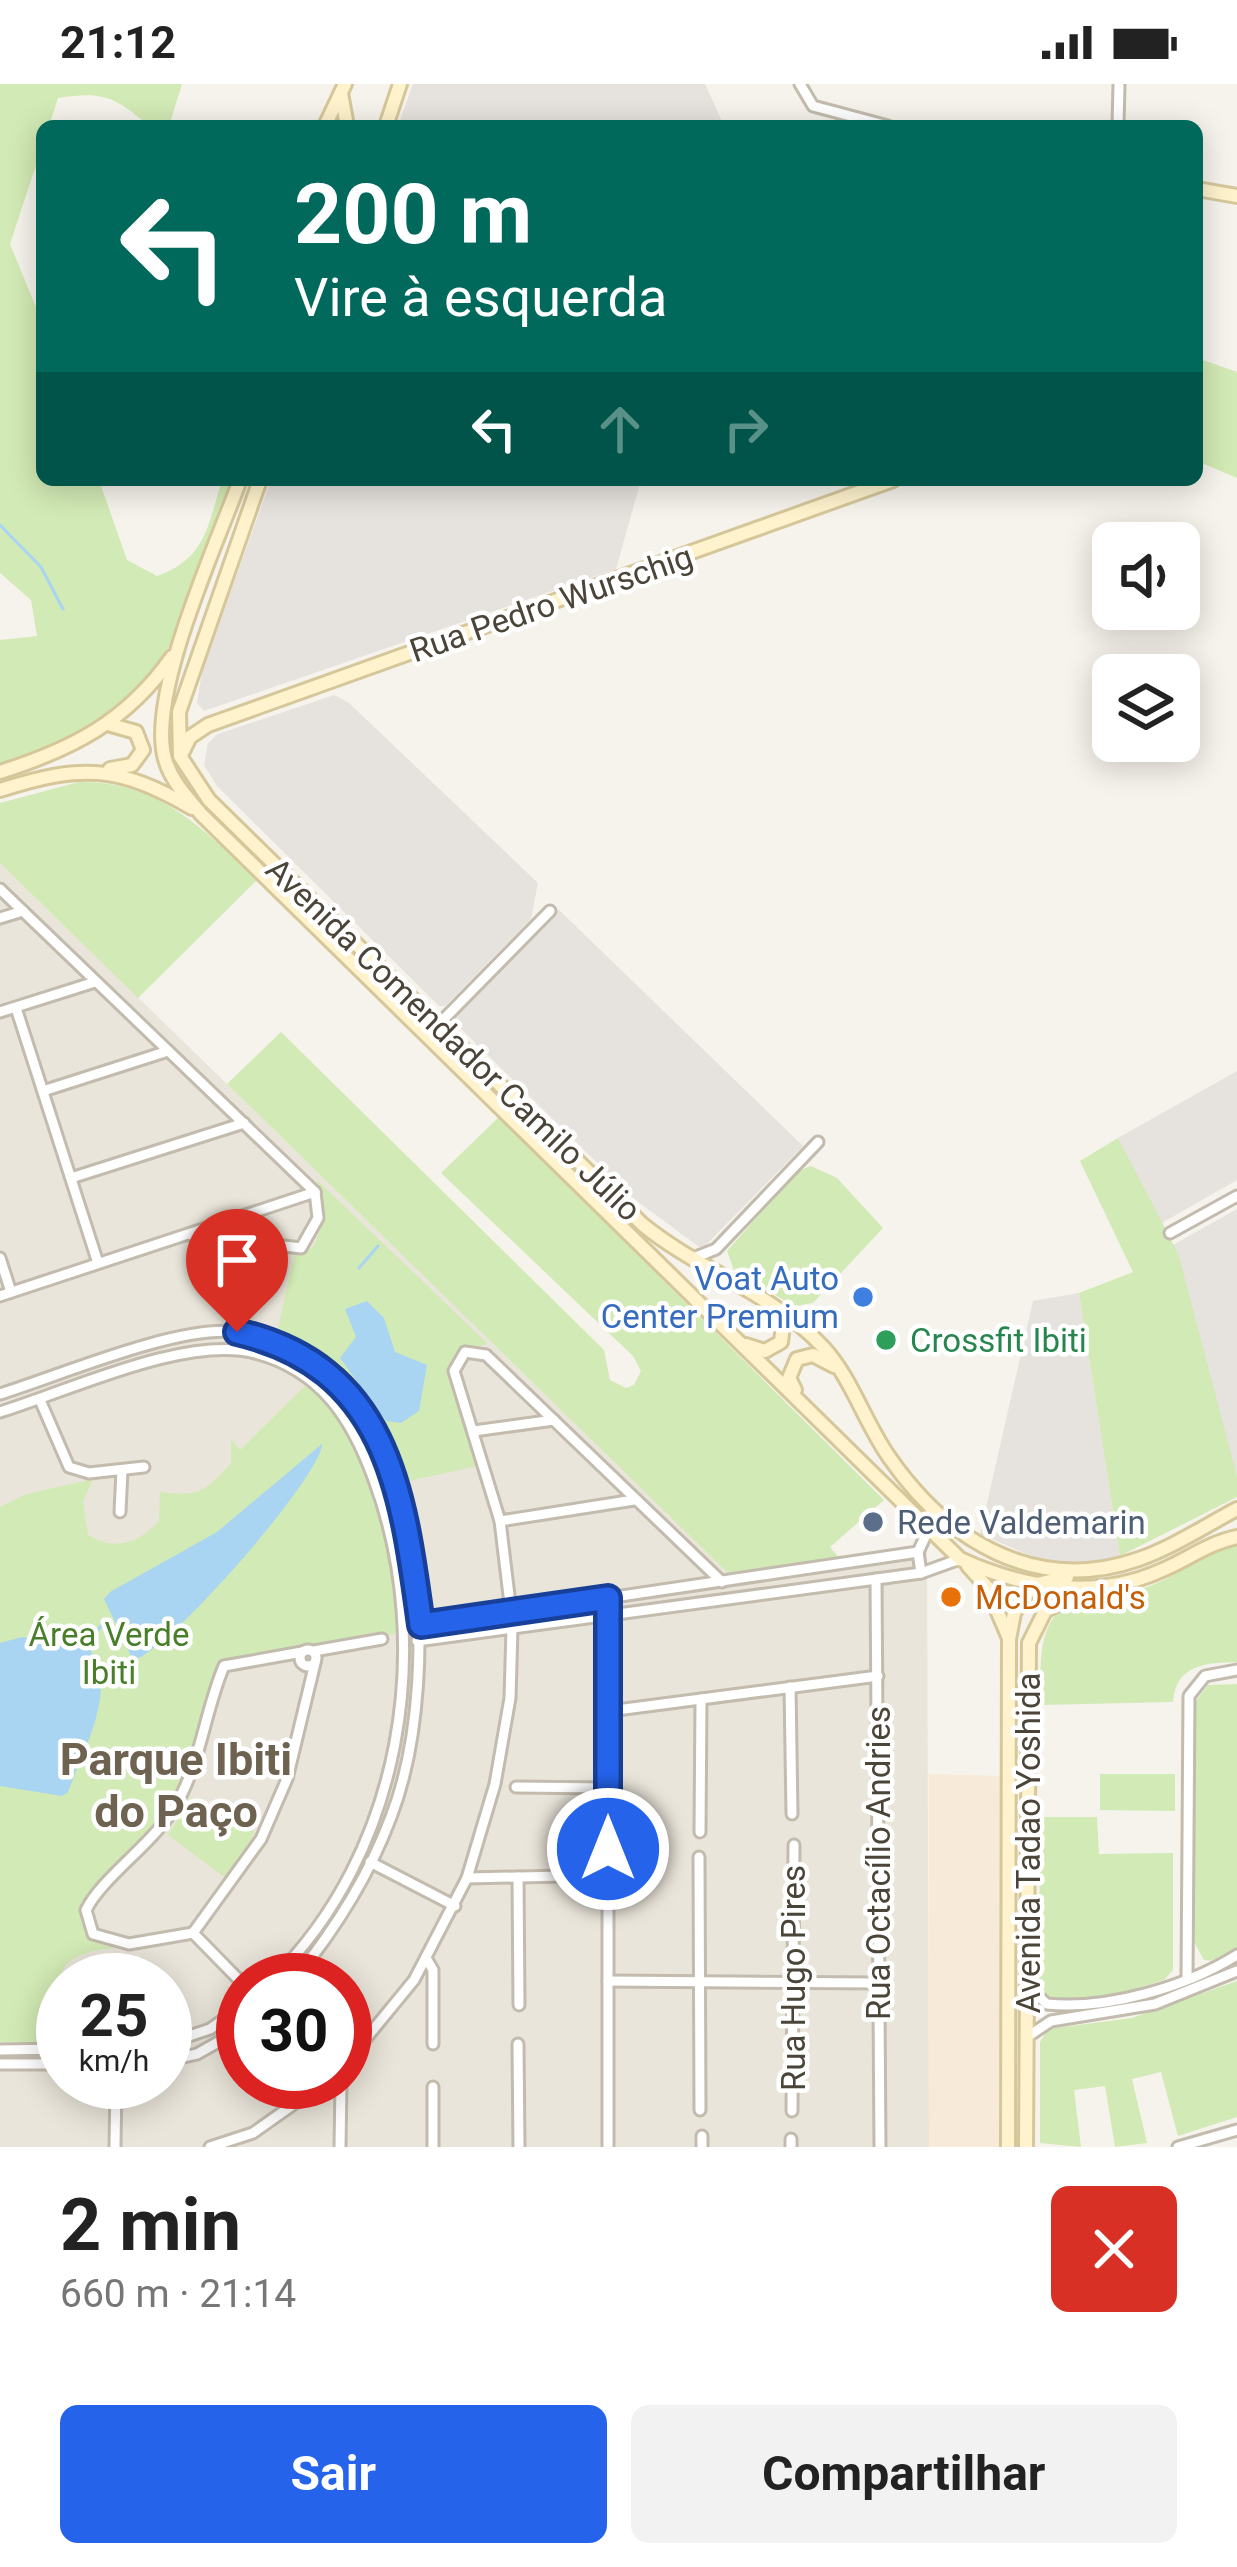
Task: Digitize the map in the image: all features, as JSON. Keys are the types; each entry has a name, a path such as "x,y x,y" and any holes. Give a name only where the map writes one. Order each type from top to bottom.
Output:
{"main road":[{"path":"388,120 400,84"},
{"path":"329,120 343,88"},
{"path":"343,88 346,120"},
{"path":"1203,190 1237,196"},
{"path":"0,772 65,750 110,725 140,698 183,642 238,486"},
{"path":"180,756 178,712 258,486"},
{"name":"Rua Pedro Wurschig","path":"180,756 190,736 208,725 875,486"},
{"name":"Avenida Comendador Camilo Júlio","path":"183,642 160,724 166,765 201,814 961,1560 1034,1585 1106,1586 1160,1571 1237,1537"},
{"path":"178,712 192,725 208,725"},
{"path":"0,790 64,772 132,765 142,749 136,731 110,725"},
{"name":"Avenida Comendador Camilo Júlio","path":"180,756 209,800 642,1224 689,1259 763,1298 814,1337 840,1370 890,1460 966,1540 1009,1561 1042,1568 1093,1569 1136,1560 1237,1509"},
{"path":"97,770 156,788 201,814"},
{"path":"740,1343 771,1350 784,1337 779,1319 763,1298"},
{"path":"824,1424 792,1387 790,1370 797,1359 813,1355 840,1370"},
{"name":"Avenida Tadao Yoshida","path":"961,1560 987,1587 1009,1639"},
{"path":"1034,1585 1046,1578 1110,1570 1136,1560"},
{"name":"Avenida Tadao Yoshida","path":"1009,2147 1009,1639 1014,1613 1034,1585"},
{"name":"Avenida Tadao Yoshida","path":"1026,2147 1029,1643 1054,1603 1106,1586"}],"street":[{"path":"1118,120 1119,84"},
{"path":"802,90 813,106 866,120"},
{"path":"0,889 315,1192 318,1218 305,1245 290,1249 248,1238 186,1234"},
{"path":"0,918 22,911"},
{"path":"438,1025 550,911"},
{"path":"0,1012 95,982"},
{"path":"16,1007 98,1263"},
{"path":"43,1091 168,1051"},
{"path":"70,1178 244,1123"},
{"path":"689,1259 716,1249 818,1142"},
{"path":"0,1258 5,1294 315,1192"},
{"path":"1170,1234 1237,1196"},
{"path":"248,1214 248,1238"},
{"path":"716,1249 720,1276"},
{"path":"0,1396 215,1331 273,1340 319,1363 356,1401 377,1440 404,1519 421,1625 416,1718 392,1815 352,1897 313,1953"},
{"path":"0,1412 212,1349 254,1353 302,1372 333,1401 359,1438 382,1501 405,1605 402,1705 380,1802 350,1873 294,1953"},
{"path":"511,1612 500,1521 454,1371 465,1352 485,1355 722,1582"},
{"path":"40,1400 69,1467 89,1473 144,1467"},
{"path":"534,1422 542,1408"},
{"path":"474,1431 554,1420"},
{"path":"120,1512 122,1470"},
{"path":"608,1504 622,1488"},
{"path":"500,1521 634,1500"},
{"name":"Avenida Comendador Camilo Júlio","path":"898,1500 925,1537 918,1552"},
{"path":"437,1639 436,1628 511,1612 918,1552 921,1573"},
{"path":"692,1586 698,1575 696,1558"},
{"path":"406,1643 921,1573 961,1560"},
{"path":"771,1593 767,1582 773,1574"},
{"path":"757,1595 759,1576"},
{"name":"Rua Octacílio Andries","path":"876,1579 880,2147"},
{"path":"608,1598 608,2147"},
{"path":"405,1605 418,1603"},
{"path":"372,2032 409,1987 467,1878 506,1719 512,1628 529,1610"},
{"path":"405,1628 496,1615"},
{"path":"306,1660 287,1779 262,1839 193,1933 114,1944 93,1934 86,1910 155,1837 176,1805 199,1756 222,1671 229,1664 306,1660 382,1639"},
{"path":"404,1663 419,1663"},
{"path":"1187,1978 1190,1696 1205,1676 1237,1670"},
{"path":"609,1711 878,1676"},
{"path":"790,1687 792,1814"},
{"path":"700,1832 701,1699"},
{"path":"516,1787 608,1788"},
{"name":"Rua Hugo Pires","path":"792,2111 794,1845"},
{"path":"699,1857 700,2110"},
{"path":"370,1862 454,1906"},
{"path":"467,1878 608,1875"},
{"path":"518,1877 519,2006"},
{"path":"193,1933 216,1956"},
{"path":"1027,1984 1046,2004 1067,2005 1122,1997 1187,1978 1237,1955"},
{"path":"426,1958 433,1970 433,2044"},
{"path":"1027,2037 1052,2021 1155,2004 1237,1971"},
{"path":"608,1981 878,1983"},
{"path":"409,1987 423,1987 433,2002"},
{"path":"518,2044 519,2147"},
{"path":"2,2051 36,2050"},
{"path":"0,2064 36,2064"},
{"path":"433,2086 433,2147"},
{"path":"115,2147 116,2109"},
{"path":"211,2147 253,2133 288,2109"},
{"path":"339,2109 340,2147"},
{"path":"1178,2147 1200,2145 1237,2130"},
{"path":"253,2133 253,2147"}],"shaded area":[{"path":"413,84 705,84 721,120 400,120"},
{"path":"269,486 639,486 616,569 204,711 197,703 202,671"},
{"path":"334,695 349,703 538,883 531,919 445,1006 439,1006 217,786 204,765 208,743 218,734"},
{"name":"Parque Ibiti do Paço","path":"0,863 728,1572 927,1547 929,2147 0,2147"},
{"path":"558,909 803,1146 702,1249 634,1199 451,1019"},
{"path":"1237,1071 1237,1180 1160,1224 1118,1138"},
{"path":"1237,1209 1237,1476 1173,1245"},
{"path":"1079,1293 1120,1556 1098,1563 1043,1561 980,1534 1033,1301"},
{"path":"929,1774 1003,1776 1002,2147 929,2147"}],"green space":[{"path":"0,84 182,84 171,120 141,120 117,102 86,95 58,98 51,120 36,120 36,165 10,244 36,307 36,486 101,486 127,560 157,576 195,550 220,486 232,486 180,625 161,660 136,690 103,717 0,764 0,640 37,636 31,600 0,573"},
{"path":"1203,360 1237,372 1237,478 1203,464"},
{"path":"79,782 107,784 156,799 198,826 257,880 138,998 0,863 0,803"},
{"path":"281,1032 604,1350 610,1380 626,1388 634,1385 641,1371 633,1356 441,1173 499,1117 884,1500 830,1547 839,1558 728,1573 227,1084"},
{"path":"1118,1138 1178,1253 1237,1476 1237,1497 1120,1556 1079,1293 1133,1272 1080,1161"},
{"path":"811,1166 837,1178 883,1228 813,1303 795,1306 735,1273 727,1251 798,1171"},
{"path":"316,1179 488,1344 457,1351 449,1371 478,1466 399,1483 381,1434 356,1394 322,1361 277,1333 294,1255 312,1248 320,1231 323,1206"},
{"name":"Área Verde Ibiti","path":"309,1382 332,1406 365,1465 376,1498 392,1566 399,1633 221,1660 188,1770 158,1821 81,1906 90,1935 117,1948 36,1953 36,2042 0,2042 0,1507 27,1494 93,1479 83,1501 88,1535 108,1543 126,1543 159,1521 160,1492 182,1494 206,1487 231,1463 231,1439 240,1450"},
{"path":"1237,1544 1237,1662 1204,1665 1186,1673 1173,1702 1041,1705 1043,1644 1054,1617 1064,1607 1087,1597 1144,1588"},
{"path":"1237,1684 1237,1950 1217,1961 1204,1960 1193,1940 1195,1702 1208,1685"},
{"path":"1100,1774 1175,1774 1175,1811 1100,1810"},
{"path":"191,1797 255,1832 227,1879 168,1835"},
{"path":"1040,1817 1097,1817 1099,1854 1173,1853 1173,1970 1164,1980 1081,2000 1050,1997 1039,1990"},
{"path":"1237,1981 1237,2117 1178,2136 1161,2072 1132,2079 1147,2143 1115,2147 1105,2086 1074,2090 1081,2147 1040,2143 1040,2042 1048,2029 1132,2018"}],"water":[{"path":"367,1301 384,1318 395,1352 427,1365 419,1411 401,1423 386,1421 340,1358 356,1337 345,1309"},
{"path":"322,1444 297,1491 240,1562 176,1629 133,1660 104,1599 110,1592 217,1532"},
{"path":"22,1637 86,1645 96,1661 100,1698 96,1717 68,1792 62,1796 0,1786 0,1643"}],"waterway":[{"path":"0,525 41,567 63,609"},
{"path":"359,1268 378,1246"},
{"path":"83,1648 101,1626"}],"place":[{"name":"Voat Auto Center Premium","path":"863,1297"},
{"name":"Crossfit Ibiti","path":"886,1340"},
{"name":"Rede Valdemarin","path":"873,1522"},
{"name":"McDonald's","path":"951,1597"}],"district":[{"name":"Parque Ibiti do Paço","path":"176,1785"}],"route":[{"path":"237,1332 296,1349 339,1379 356,1401 382,1452 404,1519 421,1625 608,1598 608,1849"}]}
